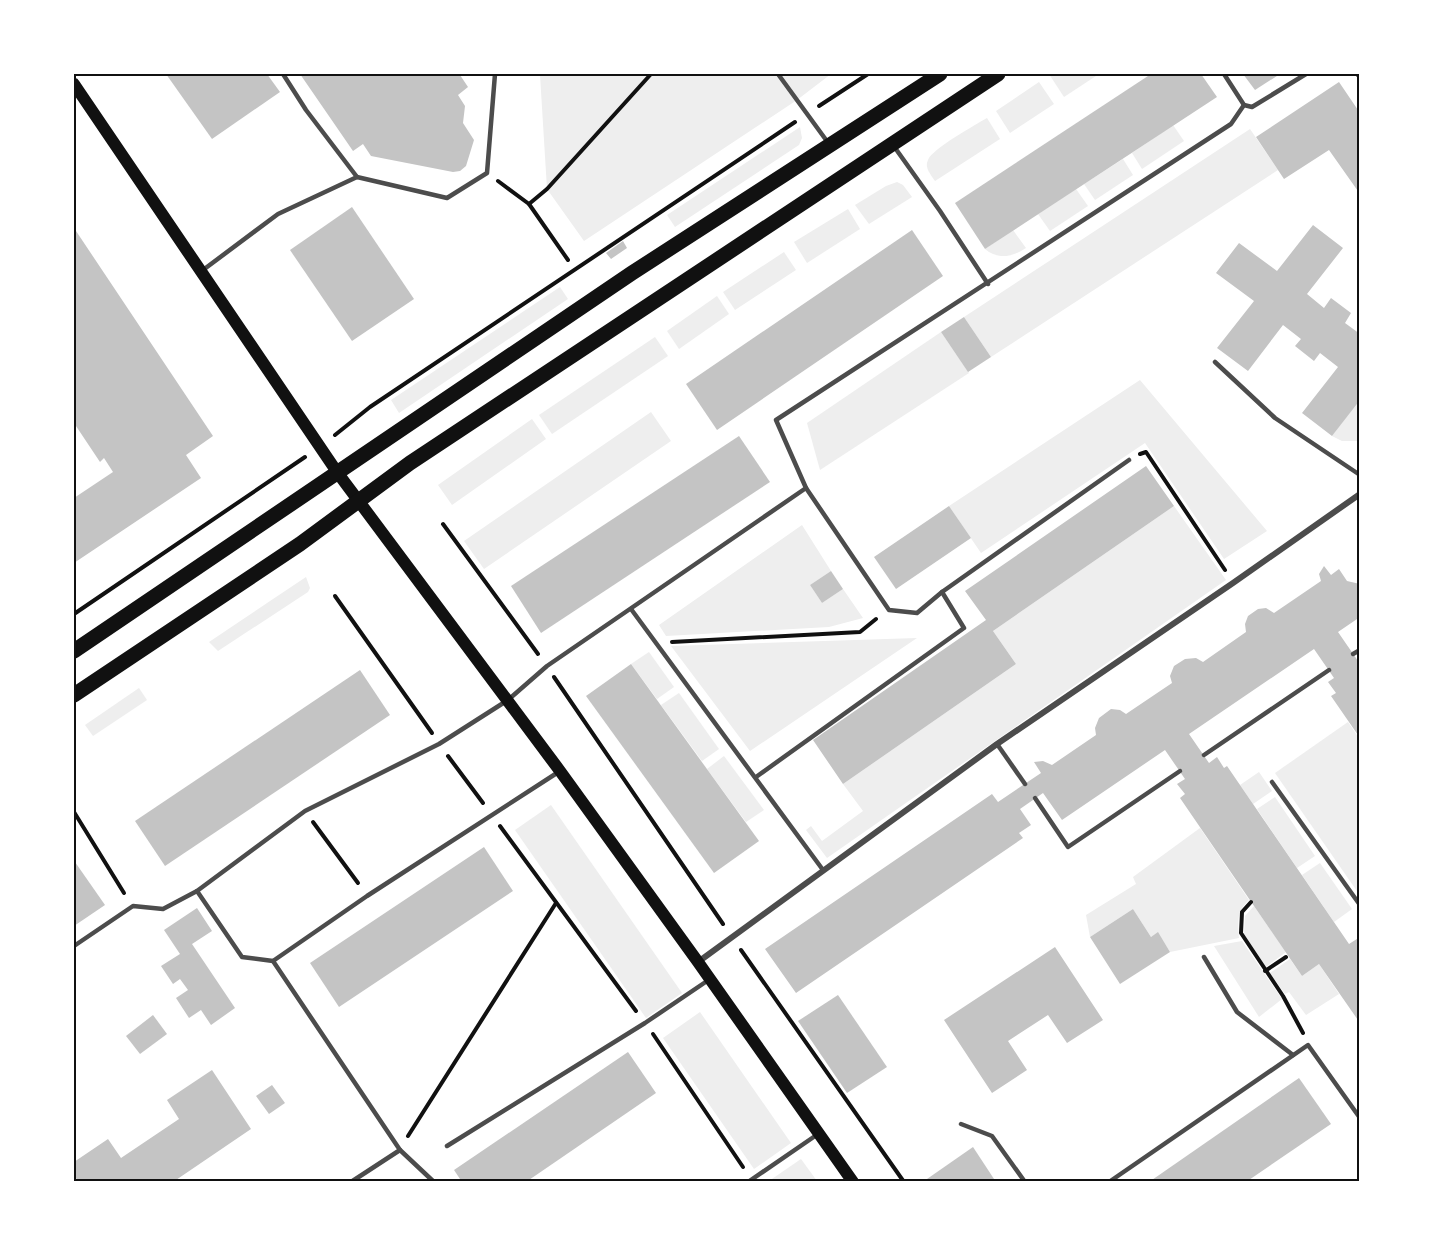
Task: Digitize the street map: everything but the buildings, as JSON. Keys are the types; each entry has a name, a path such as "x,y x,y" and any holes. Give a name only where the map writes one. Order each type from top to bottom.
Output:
{"main road":[{"path":"74,651 632,273 940,74"},
{"path":"74,695 300,544 410,463 998,74"},
{"path":"74,84 337,472 560,771 853,1182"}],"street":[{"path":"698,962 997,744 1359,494"}],"lane":[{"path":"283,74 306,110 357,177"},
{"path":"201,271 278,214 357,177 447,198 487,174 495,74"},
{"path":"778,74 830,146"},
{"path":"1224,74 1244,105 1252,107 1306,74"},
{"path":"1129,460 942,592 917,613 889,610 806,488 776,420 1231,124 1244,105"},
{"path":"891,143 988,284"},
{"path":"1215,362 1275,418 1359,475"},
{"path":"74,946 133,906 163,909 197,891 305,811 439,744 508,700 547,666 806,488"},
{"path":"756,777 964,628 959,616 942,592"},
{"path":"631,609 823,870"},
{"path":"1353,654 1359,650"},
{"path":"1204,755 1329,670"},
{"path":"997,744 1025,784"},
{"path":"197,891 242,957 273,961 560,771"},
{"path":"1035,798 1068,846 1180,771"},
{"path":"1272,782 1359,905"},
{"path":"1204,957 1237,1012 1293,1055"},
{"path":"273,961 400,1150 434,1182"},
{"path":"447,1146 710,980"},
{"path":"1109,1182 1308,1045 1359,1118"},
{"path":"962,1124 992,1136 1025,1182"},
{"path":"750,1180 819,1134"},
{"path":"351,1182 400,1150"}],"path":[{"path":"529,204 547,189 651,74"},
{"path":"816,108 868,74"},
{"path":"353,422 370,407 796,121"},
{"path":"487,174 529,204 568,260"},
{"path":"1129,460 1146,452 1233,583"},
{"path":"74,614 293,465"},
{"path":"443,524 547,666 732,937 904,1182"},
{"path":"335,596 439,744 645,1023 750,1180"},
{"path":"656,642 860,632 889,610"},
{"path":"305,811 368,896"},
{"path":"74,812 133,906"},
{"path":"1251,902 1242,912 1241,933 1283,996 1308,1045"},
{"path":"400,1150 556,903"},
{"path":"1265,971 1286,957"}],"shaded area":[{"path":"538,74 831,74 797,100 584,241 547,189 540,75"},
{"path":"1049,74 1099,74 1064,97"},
{"path":"1039,82 1054,104 1010,133 996,111"},
{"path":"987,118 1000,139 935,181 927,165 931,155"},
{"path":"1173,125 1184,141 1142,169 1132,153"},
{"path":"800,127 802,138 799,145 675,227 667,215"},
{"path":"1250,129 1278,170 991,357 964,317"},
{"path":"1123,159 1133,175 1095,200 1084,184"},
{"path":"897,182 903,185 912,197 869,224 855,205"},
{"path":"1076,189 1088,206 1050,231 1038,214"},
{"path":"848,209 860,229 807,263 794,242"},
{"path":"1013,230 1026,248 1016,254 1006,256 995,255 985,249"},
{"path":"784,252 796,270 735,310 723,292"},
{"path":"560,287 568,299 399,413 391,400"},
{"path":"717,296 729,314 679,349 667,331"},
{"path":"941,332 969,373 820,470 807,423"},
{"path":"655,337 668,356 552,434 539,415"},
{"path":"1140,380 1267,531 1224,559 1145,443 981,553 949,506"},
{"path":"1359,400 1359,441 1342,441 1332,436"},
{"path":"651,412 671,441 484,569 464,541"},
{"path":"532,419 546,439 452,505 438,485"},
{"path":"1174,506 1226,580 827,858 806,830 811,826 822,841 863,811 843,784 1016,664 993,631"},
{"path":"802,525 831,571 810,585 822,603 843,589 863,618 829,627 666,636 659,625"},
{"path":"306,577 310,588 308,592 218,651 209,642"},
{"path":"917,638 750,751 671,646"},
{"path":"649,652 674,687 657,699 631,664"},
{"path":"139,688 147,700 93,736 85,725"},
{"path":"679,693 719,749 702,761 661,705"},
{"path":"1348,722 1359,738 1359,894 1275,773"},
{"path":"724,756 764,810 746,822 707,769"},
{"path":"1259,772 1272,791 1253,804 1240,785"},
{"path":"1275,797 1315,856 1297,868 1257,809"},
{"path":"551,805 682,993 646,1018 515,830"},
{"path":"1200,828 1249,900 1240,913 1239,938 1170,952 1158,933 1151,937 1133,909 1090,937 1086,915 1136,884 1133,877"},
{"path":"1320,863 1352,909 1334,922 1302,875"},
{"path":"1254,906 1286,952 1266,967 1244,934 1245,916"},
{"path":"1242,941 1282,999 1259,1017 1214,946"},
{"path":"1290,959 1302,976 1319,964 1339,994 1306,1015 1289,992 1285,994 1270,973"},
{"path":"700,1012 791,1143 754,1169 663,1038"},
{"path":"801,1159 817,1181 769,1181"}]}
